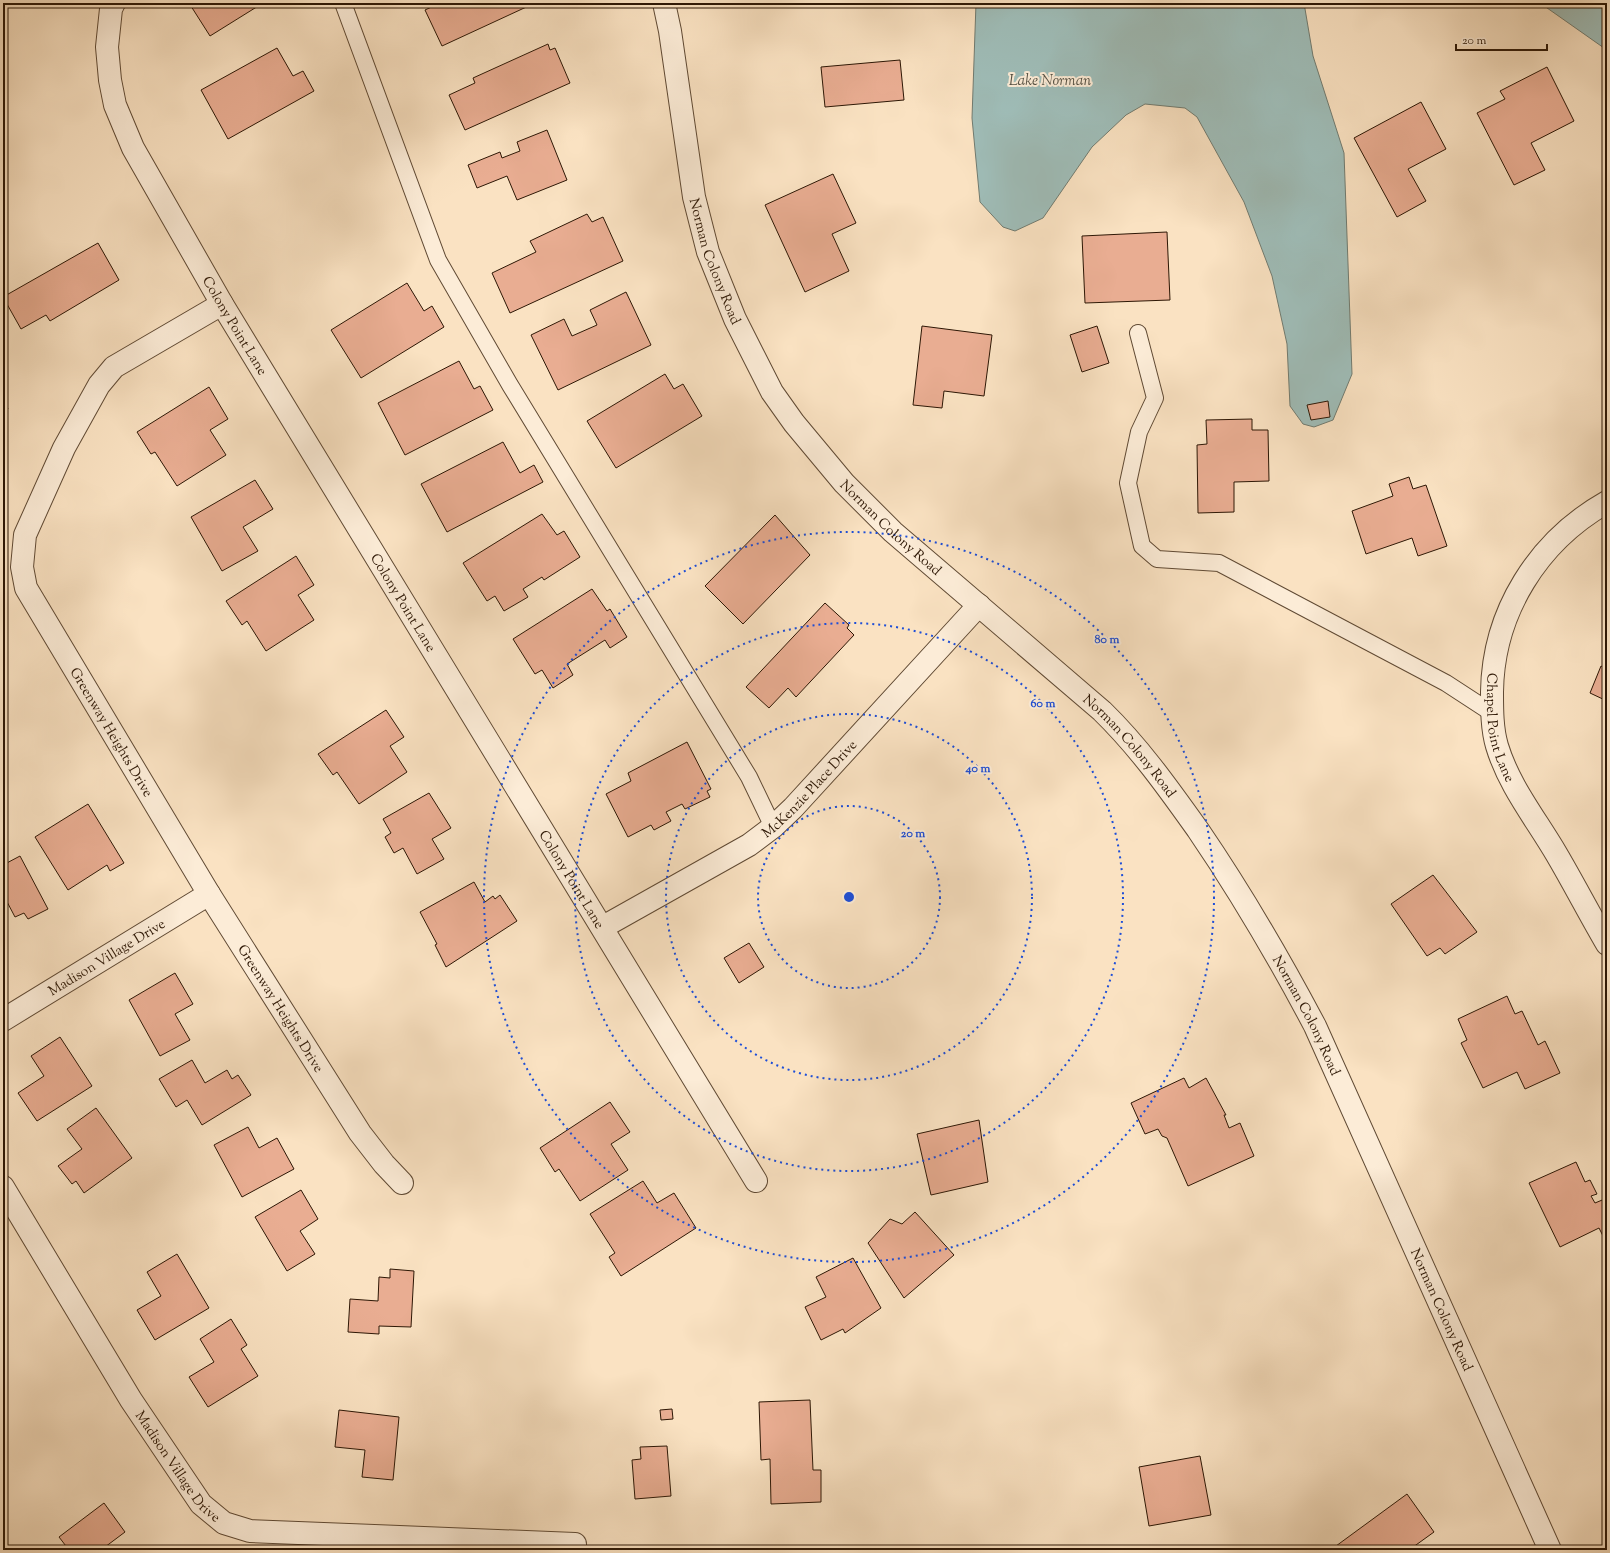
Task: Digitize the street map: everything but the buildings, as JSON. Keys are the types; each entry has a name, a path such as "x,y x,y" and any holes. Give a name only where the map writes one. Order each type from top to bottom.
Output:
{"street":[{"name":"Colony Point Lane","path":"114,3 111,9 107,47 110,80 115,105 133,148 222,304 603,927 756,1181"},
{"name":"Norman Colony Road","path":"664,3 670,31 694,197 708,252 735,319 772,392 794,423 844,483 893,532 1102,711 1129,737 1166,784 1228,874 1277,954 1315,1026 1550,1550"},
{"name":"Greenway Heights Drive","path":"222,304 114,367 99,385 64,448 25,535 22,567 26,588 209,894 360,1133 384,1164 402,1183"},
{"name":"Chapel Point Lane","path":"1607,502 1587,513 1560,536 1535,564 1516,594 1498,638 1492,675 1492,713 1497,745 1510,779 1557,855 1607,944"},
{"name":"McKenzie Place Drive","path":"603,927 749,845 774,827 799,802 979,605"},
{"name":"Madison Village Drive","path":"3,1020 209,894"},
{"name":"Madison Village Drive","path":"3,1187 131,1400 201,1504 224,1523 250,1531 478,1544 575,1544"}],"lane":[{"path":"342,3 438,260 510,385 749,777 774,827"},
{"path":"1138,333 1155,398 1139,432 1128,482 1142,546 1157,560 1219,563 1446,683 1492,713"}],"water":[{"name":"Lake Norman","path":"976,3 1304,3 1313,56 1344,153 1352,374 1333,420 1314,427 1303,424 1290,406 1287,344 1272,276 1244,202 1197,117 1185,108 1145,104 1126,115 1092,147 1043,218 1015,231 1003,227 980,202 972,118"},
{"path":"1540,3 1607,3 1607,50 1604,48"}]}
